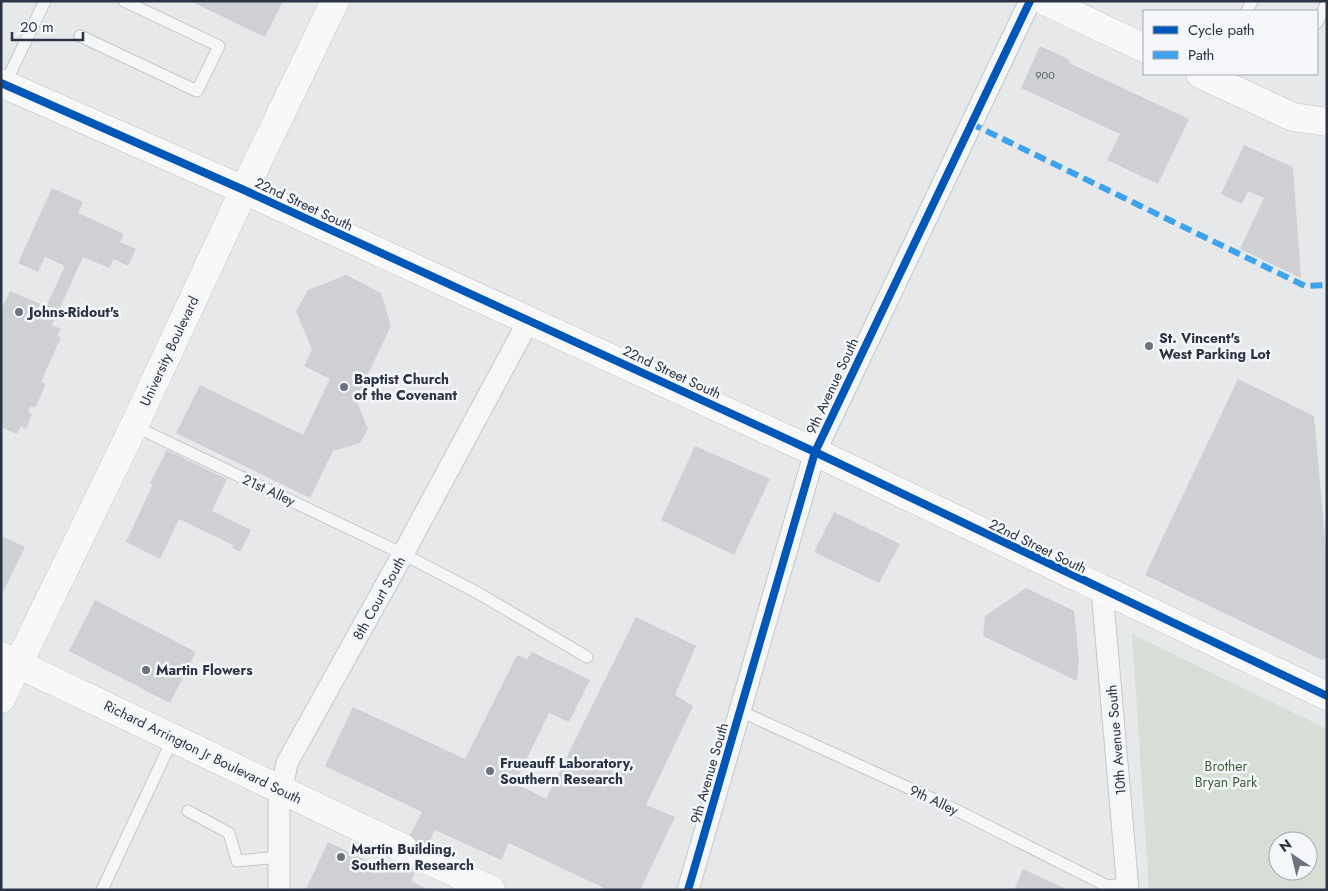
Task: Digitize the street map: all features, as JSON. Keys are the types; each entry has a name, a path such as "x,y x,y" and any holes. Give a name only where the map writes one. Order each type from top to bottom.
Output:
{"street":[{"name":"University Boulevard","path":"1,699 9,660 134,426 335,1"},
{"name":"9th Avenue South","path":"688,890 814,452 1030,1"},
{"path":"1045,1 1143,48"},
{"path":"1212,76 1293,117 1327,122"},
{"name":"22nd Street South","path":"2,87 244,190 528,320 814,452 1327,696"},
{"name":"8th Court South","path":"279,890 279,803 287,763 403,554 528,320"},
{"name":"10th Avenue South","path":"1102,590 1128,887"},
{"name":"Richard Arrington Jr Boulevard South","path":"9,660 492,890"}],"lane":[{"path":"2,87 45,1"},
{"path":"80,36 197,91 219,46 124,1"},
{"path":"1318,21 1327,2"},
{"name":"21st Alley","path":"134,426 403,554 478,593 588,657"},
{"name":"9th Alley","path":"740,711 946,804 1107,886 1128,887"},
{"path":"102,890 173,738"},
{"path":"188,811 229,833 237,861 279,857"}],"green space":[{"name":"Brother Bryan Park","path":"1132,634 1327,729 1327,890 1149,890"}],"building":[{"path":"190,1 283,1 265,37"},
{"path":"1040,46 1070,60 1069,63 1189,119 1158,184 1107,160 1120,134 1021,88"},
{"path":"1244,145 1293,167 1301,278 1240,249 1264,198 1248,191 1242,204 1221,194"},
{"name":"Johns-Ridout's","path":"52,188 83,202 78,213 124,234 120,242 136,249 128,266 114,259 109,268 83,257 52,325 61,329 57,336 61,337 41,382 46,384 35,408 31,406 28,412 32,414 26,429 21,426 17,434 1,427 1,310 10,291 40,304 35,313 42,316 65,266 45,257 38,272 18,263"},
{"name":"Baptist Church of the Covenant","path":"346,275 381,293 391,326 356,399 368,429 360,443 333,451 310,498 176,433 200,385 303,435 330,379 304,366 312,350 296,311 308,290"},
{"path":"1238,379 1314,416 1327,560 1327,658 1322,660 1145,575"},
{"path":"695,446 770,479 734,555 661,520"},
{"path":"167,450 227,479 212,511 251,530 240,552 232,548 233,545 179,519 160,559 126,542 153,484 150,483"},
{"path":"834,512 900,544 879,583 814,552"},
{"path":"1,536 25,547 1,596"},
{"path":"1026,588 1074,611 1079,660 1077,681 983,636 985,616"},
{"name":"Martin Flowers","path":"95,600 196,652 170,703 69,651"},
{"path":"636,617 696,646 675,695 693,706 646,805 675,817 640,890 608,890 509,843 501,860 435,830 411,881 429,890 306,889 328,842 391,872 422,812 325,766 353,707 465,759 517,655 527,659 532,652 590,680 569,722 549,713 515,783 546,799"},
{"path":"1023,869 1068,890 1014,890"}],"marked path":[{"path":"970,123 1305,286 1327,285"}],"cycle path":[{"path":"688,890 815,452 1030,1"},
{"path":"1,83 244,190 815,452 1327,696"}],"place":[{"name":"Johns-Ridout's","path":"19,312"},
{"name":"St. Vincent's West Parking Lot","path":"1149,346"},
{"name":"Baptist Church of the Covenant","path":"344,387"},
{"name":"Martin Flowers","path":"146,670"},
{"name":"Frueauff Laboratory, Southern Research","path":"490,771"},
{"name":"Martin Building, Southern Research","path":"341,857"}]}
